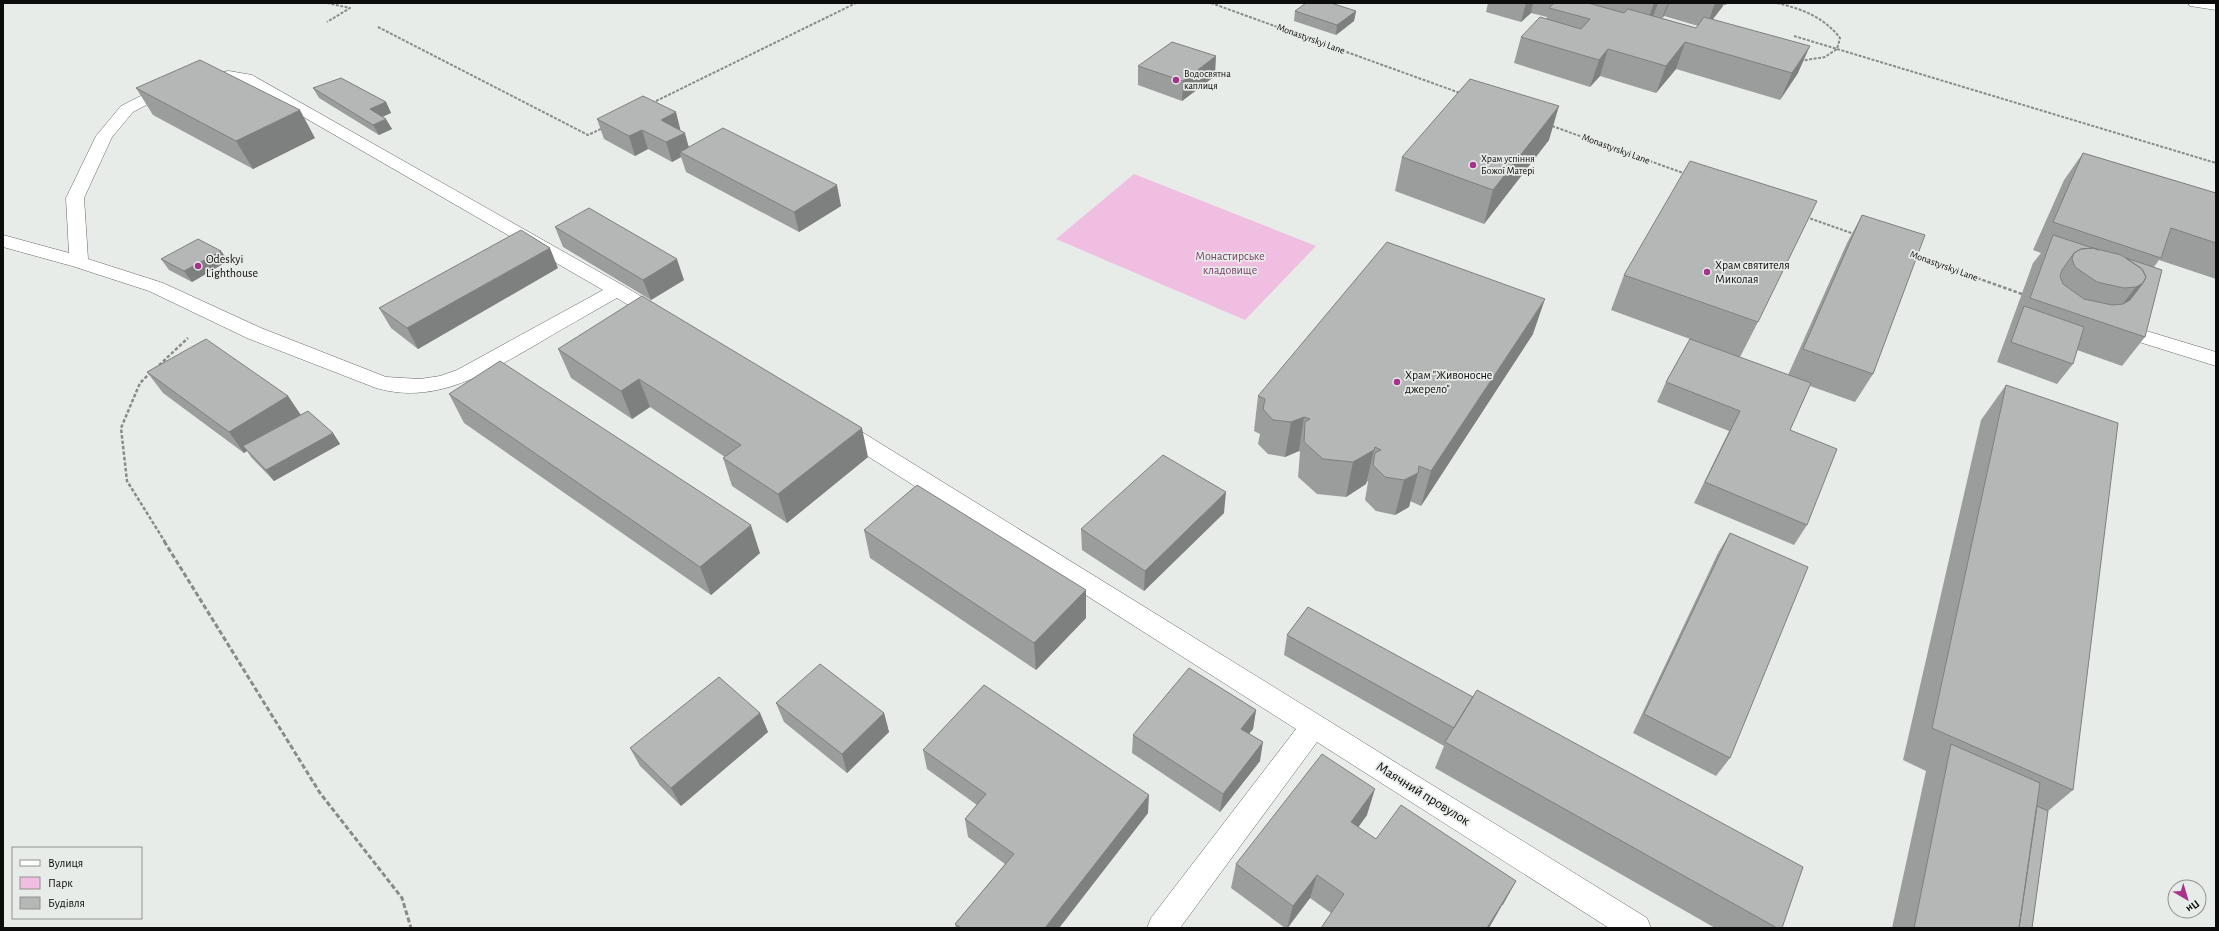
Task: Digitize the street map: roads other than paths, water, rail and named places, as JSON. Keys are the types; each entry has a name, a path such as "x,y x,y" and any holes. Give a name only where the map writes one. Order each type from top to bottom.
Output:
{"street":[{"path":"2195,3 2216,6"},
{"path":"79,262 75,198 104,136 127,110 168,87 229,76 247,78 617,290 678,328"},
{"path":"3,241 79,262 156,287 254,334 383,384 404,388 428,387 454,380 477,369 617,290"},
{"path":"2130,332 2216,359"},
{"name":"Маячний провулок","path":"826,420 1636,928"},
{"path":"1162,928 1314,725"}],"place":[{"name":"Водосвятна каплиця","path":"1176,80"},
{"name":"Храм успіння Божої Матері","path":"1473,165"},
{"name":"Odeskyi Lighthouse","path":"198,266"},
{"name":"Храм святителя Миколая","path":"1707,272"},
{"name":"Храм \"Живоносне джерело\"","path":"1397,382"}],"park label":[{"name":"Монастирське кладовище","path":"1230,263"}]}
